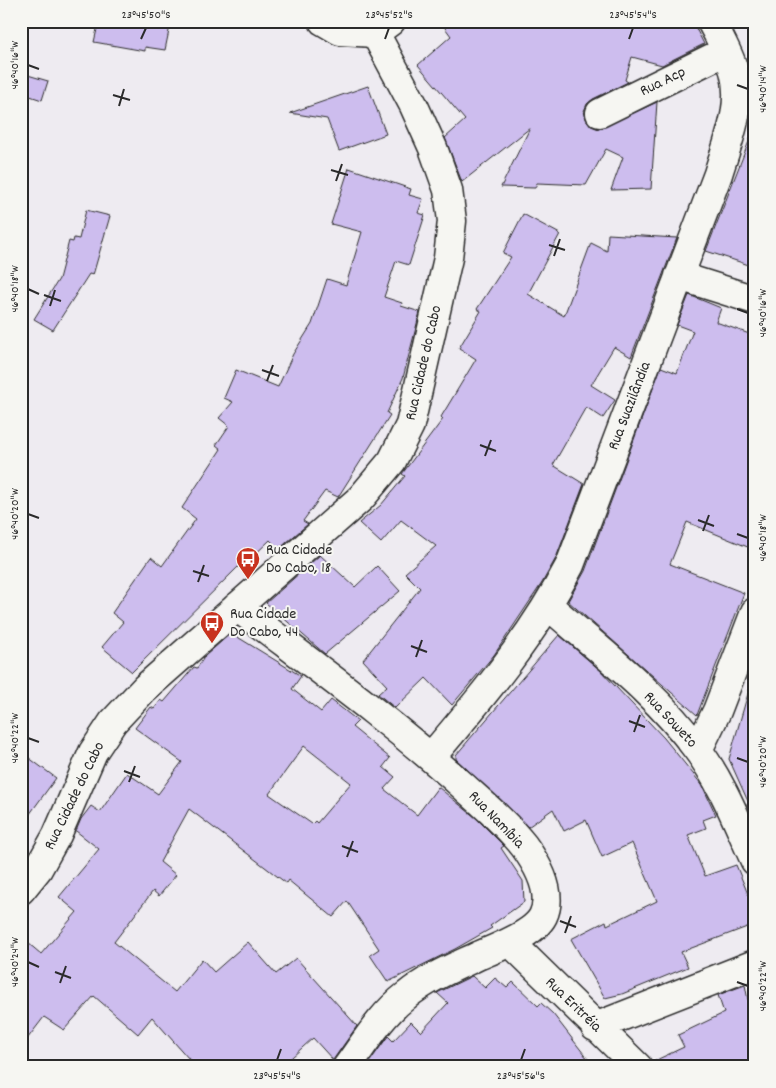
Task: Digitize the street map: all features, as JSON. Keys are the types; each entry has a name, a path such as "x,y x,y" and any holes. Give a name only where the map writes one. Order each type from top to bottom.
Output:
{"street":[{"path":"323,21 340,31 383,27"},
{"name":"Rua Suazilândia","path":"431,757 492,685 549,606 570,565 718,174 735,118 737,92 734,71 711,21"},
{"name":"Rua Cidade do Cabo","path":"21,890 38,869 57,835 93,752 112,722 145,688 361,498 392,461 410,425 448,258 452,221 448,190 383,27"},
{"name":"Rua Acp","path":"600,113 726,51"},
{"path":"678,276 755,300"},
{"name":"Rua Soweto","path":"549,606 670,715 698,750 716,778 755,861"},
{"name":"Rua Namíbia","path":"237,607 431,757 494,814 524,846 541,875 547,898 543,916 529,930 510,942 440,973 406,995 379,1023 347,1067"},
{"path":"698,750 717,711 755,612"},
{"name":"Rua Eritréia","path":"510,942 638,1067"},
{"path":"595,1027 755,964"}],"building":[{"path":"99,21 171,21 165,50 145,47 145,51 94,42"},
{"path":"440,21 692,21 704,44 662,65 632,57 625,80 628,82 593,99 587,104 584,111 586,119 591,126 599,129 657,102 651,189 611,190 623,157 606,149 586,185 537,183 535,188 501,187 530,128 462,182 445,138 465,120 418,65 451,36"},
{"path":"21,73 48,81 42,100 21,93"},
{"path":"368,86 386,134 339,151 327,119 290,113"},
{"path":"753,131 755,131 755,267 706,251"},
{"path":"349,168 411,189 409,195 423,199 418,213 425,215 409,265 396,261 384,297 402,303 401,306 420,312 403,378 387,413 390,415 338,497 325,491 303,521 308,524 279,549 270,540 247,562 245,560 132,672 102,647 123,622 112,613 151,557 162,566 196,519 182,508 221,449 216,445 229,426 219,418 233,402 224,398 236,370 278,387 293,354 312,324 327,279 346,285 362,232 331,224"},
{"path":"86,210 110,216 93,275 89,274 53,330 34,319 59,279 69,241 73,242 74,238 79,239"},
{"path":"523,214 560,234 528,294 564,316 591,243 607,251 608,234 677,238 631,357 614,347 591,385 615,400 603,418 586,407 553,465 584,484 556,558 542,583 494,655 452,705 426,678 395,708 378,694 387,686 363,660 420,588 405,573 436,546 401,520 381,543 359,523 381,505 405,476 402,474 443,419 441,417 476,359 459,348 481,311 477,309 511,257 503,253"},
{"path":"689,295 721,308 716,322 755,336 755,550 687,522 670,564 744,593 697,715 568,601 585,571 661,367 677,373 693,331 677,325"},
{"path":"320,555 355,587 377,566 400,591 325,654 266,603"},
{"path":"231,633 301,676 292,689 321,712 331,700 358,721 352,727 390,758 383,767 395,777 384,789 417,815 438,787 476,818 504,846 501,848 523,881 524,902 490,926 492,928 455,949 388,982 370,955 379,949 347,901 333,917 288,880 286,883 189,809 160,862 176,875 159,896 153,891 114,942 175,992 202,959 214,972 248,942 276,974 296,958 357,1026 333,1060 313,1038 281,1067 196,1067 152,1017 138,1034 94,996 64,1030 44,1017 21,1047 21,937 41,954 77,912 59,897 99,849 76,831 81,819 91,806 100,812 127,773 158,794 182,762 135,728 151,707 154,709 161,700 164,702 194,667 197,668 205,656","holes":["304,746 351,783 317,823 315,821 312,824 269,794"]},
{"path":"559,635 600,670 664,738 702,785 716,815 703,820 706,828 688,835 705,876 736,865 755,911 755,924 681,952 688,967 622,994 605,998 571,939 606,921 607,925 657,901 632,843 602,857 586,820 564,831 553,809 528,827 456,759 456,755"},
{"path":"749,690 755,691 755,817 729,759"},
{"path":"21,752 56,778 21,826"},
{"path":"472,976 485,988 495,978 507,988 513,982 538,1006 541,1003 553,1014 594,1067 366,1067 388,1036 393,1041 411,1022 421,1032 448,1003 437,993"},
{"path":"745,985 748,1000 755,999 755,1067 653,1067 652,1062 684,1047 678,1035 724,1013 718,995"}],"place":[{"name":"Rua Cidade Do Cabo, 18","path":"248,580"},
{"name":"Rua Cidade Do Cabo, 44","path":"212,644"}]}
